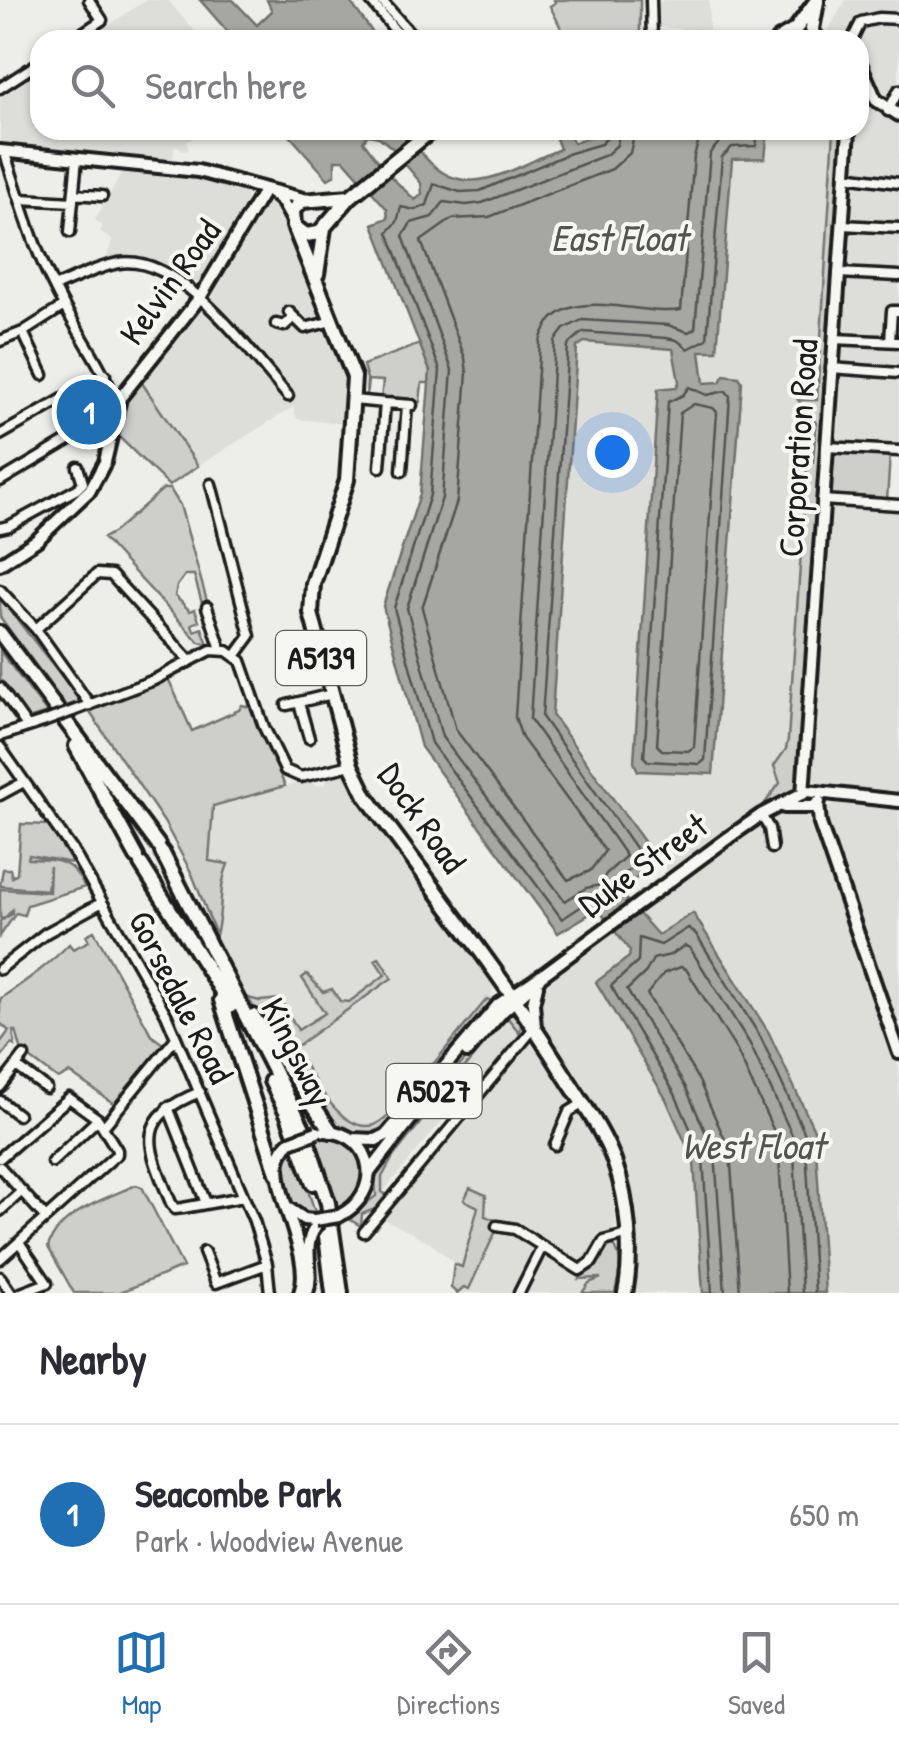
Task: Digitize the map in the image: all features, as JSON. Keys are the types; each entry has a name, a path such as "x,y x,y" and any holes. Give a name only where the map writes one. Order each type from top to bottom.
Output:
{"highway":[{"path":"808,30 817,0"},
{"path":"350,197 312,200 295,208 293,223 310,235 420,140"},
{"path":"312,200 324,206 326,224 317,282"},
{"name":"Dock Road","path":"293,223 354,377 347,480 311,599 312,624 351,765 366,796 531,1022 614,1161 620,1179 626,1235 625,1293"},
{"name":"Kingsway","path":"0,633 160,848 299,1143 319,1202 333,1293"},
{"name":"Kingsway","path":"0,644 73,742 139,860 216,971 303,1128 328,1203 342,1293"},
{"path":"216,971 324,1132"},
{"path":"216,971 277,1173"}],"main road":[{"path":"870,90 894,113"},
{"name":"Corporation Road","path":"848,140 803,770 899,1053"},
{"path":"2,151 198,170 312,200"},
{"path":"244,183 254,208"},
{"path":"266,189 282,201 293,223"},
{"name":"Kelvin Road","path":"117,404 201,296 266,189"},
{"path":"0,563 37,540 90,490 105,462 117,404"},
{"path":"810,799 899,800"},
{"name":"Duke Street","path":"513,997 761,815 810,799"},
{"path":"526,983 500,978 500,1008 514,1010 531,1022 541,976"},
{"name":"Duke Street","path":"513,997 526,983 541,976"},
{"name":"A5027","path":"352,1139 376,1140 386,1135 513,997"},
{"name":"A5027","path":"368,1173 500,1008"},
{"path":"287,1206 315,1224 334,1218 360,1201 368,1173 363,1152 352,1139 324,1132 290,1142 281,1151 277,1173 304,1266 304,1293"},
{"path":"304,1293 312,1274 308,1242 315,1224"}],"street":[{"path":"87,30 102,20 89,0"},
{"path":"370,0 395,30"},
{"path":"381,0 407,30"},
{"path":"651,0 652,30"},
{"path":"858,30 862,22 899,19"},
{"path":"0,88 30,68"},
{"path":"894,113 899,90"},
{"path":"2,151 31,238 117,404"},
{"path":"70,232 77,158"},
{"path":"844,176 899,183"},
{"path":"21,199 102,196"},
{"path":"842,225 899,228"},
{"path":"54,288 122,262 150,268 181,282 201,296 288,396"},
{"path":"838,273 899,276"},
{"path":"0,341 23,332 64,306"},
{"path":"834,338 894,341 892,311 899,311"},
{"path":"276,324 284,326 292,315 309,329 333,320"},
{"path":"23,332 42,375"},
{"path":"832,368 899,373"},
{"path":"0,435 104,375"},
{"path":"0,480 85,429 66,396"},
{"path":"353,400 410,405 402,472"},
{"path":"380,467 385,403"},
{"path":"826,447 899,451"},
{"path":"0,528 77,490 83,483 78,466"},
{"path":"211,484 250,636 236,656"},
{"path":"822,500 899,505"},
{"path":"36,628 97,574 104,573 111,575 189,660"},
{"path":"0,590 36,628 90,705"},
{"path":"207,607 222,649 236,656 245,670 264,726 285,770 302,777 351,765"},
{"path":"0,736 154,680 189,660 222,649"},
{"path":"0,688 26,726"},
{"path":"287,705 332,694"},
{"path":"299,702 309,738"},
{"name":"Gorsedale Road","path":"0,747 72,851 154,992 243,1197 266,1264 270,1293"},
{"path":"0,795 24,782"},
{"path":"761,815 770,828 772,848"},
{"path":"0,969 46,932 101,902"},
{"path":"364,1232 531,1022"},
{"path":"52,1162 101,1123 176,1038"},
{"path":"0,1087 24,1056"},
{"path":"16,1066 46,1088"},
{"path":"200,1092 168,1107 157,1120 150,1151 170,1203 175,1208 243,1197"},
{"path":"0,1158 66,1099 72,1098 101,1123 117,1154 0,1259"},
{"path":"0,1101 18,1116"},
{"path":"555,1145 568,1112 582,1104"},
{"path":"168,1107 206,1204"},
{"path":"0,1167 45,1217"},
{"path":"0,1211 22,1191"},
{"path":"497,1226 515,1229 580,1270 592,1262 604,1241 626,1235"},
{"path":"19,1242 47,1283 21,1293"},
{"path":"519,1293 542,1247"},
{"path":"204,1252 218,1288 266,1264"},
{"path":"0,1277 11,1293"}],"shaded area":[{"path":"146,0 168,0 194,30 102,30"},
{"path":"554,0 640,0 640,30 562,30 550,6"},
{"path":"662,0 709,0 709,30 658,27 658,5"},
{"path":"846,0 899,0 899,105 892,112 899,115 899,183 840,175 842,140 869,140 869,30 828,30"},
{"path":"30,78 30,140 189,140 186,142 189,149 184,151 175,145 173,159 0,144 0,98"},
{"path":"767,140 833,140 817,401 799,400 816,423 787,749 774,766 780,783 764,806 668,873 552,715 577,347 584,342 676,352 677,387 658,390 634,762 638,771 713,774 742,382 704,383 700,351 717,351 732,158 765,158"},
{"path":"833,140 842,140 798,794 767,806 765,803 780,783 774,766 788,739 807,465 813,462 816,423 798,400 817,400"},
{"path":"123,171 178,174 244,189 249,207 202,281 138,259 107,257 112,240 100,232 103,226 95,220"},
{"path":"848,184 899,187 899,223 846,220"},
{"path":"274,201 348,379 345,424 297,419 293,407 198,466 140,380 212,290 265,203"},
{"path":"845,231 899,234 899,274 843,270"},
{"path":"841,276 899,280 899,308 889,308 886,338 837,336"},
{"path":"836,341 899,344 899,368 835,365"},
{"path":"420,344 430,371 429,383 422,383 420,402 381,399 383,381 368,380 366,398 363,365"},
{"path":"840,374 899,377 899,448 831,444 834,378"},
{"path":"140,380 198,466 169,486 117,435 128,394"},
{"path":"830,452 890,455 887,500 827,497"},
{"path":"163,489 170,489 180,505 208,605 203,607 194,575 185,575 175,596 190,611 195,609 199,621 192,624 194,631 202,628 208,644 199,642 103,538"},
{"path":"825,507 899,510 899,796 818,789 808,772"},
{"path":"0,598 79,698 78,702 66,706 0,617"},
{"path":"0,651 47,713 28,719 0,679"},
{"path":"168,678 192,731 239,710 242,705 250,707 285,786 213,806 209,861 228,864 216,935 192,874 164,822 89,711"},
{"path":"343,773 487,970 493,987 491,1005 403,1110 379,1131 329,1124 231,972 192,874 164,822 307,780 325,784 329,775"},
{"path":"836,802 899,805 899,1041 825,824 825,810"},
{"path":"789,811 803,813 817,830 899,1068 899,1293 825,1293 815,1132 769,1033 704,928 686,915 658,936 637,915 777,815"},
{"path":"21,824 49,825 72,863 29,855 28,859 62,862 85,887 27,905 24,915 16,913 0,936 0,921 4,919 0,918 0,889 49,892 50,866 47,890 0,886 3,869 10,869 12,877 17,873"},
{"path":"616,929 630,951 666,1099 694,1162 703,1293 631,1293 628,1193 623,1163 545,1030 540,1013 539,1001 548,980"},
{"path":"94,931 152,1036 163,1044 116,1105 70,1073 58,1079 22,1052 16,1031 15,1046 11,1044 0,1059 0,1043 9,1031 0,1023 0,999 69,944 73,949 89,941 86,935"},
{"path":"379,958 392,978 294,1048 327,1099 349,1121 361,1126 377,1124 399,1105 426,1077 422,1072 487,999 492,1001 392,1122 378,1130 355,1133 332,1125 325,1118 248,998 280,999 298,1030 325,1013 302,978 307,974 323,992 332,989 340,1001 349,1002 385,975 375,960"},
{"path":"510,1011 521,1022 520,1033 506,1016 393,1157 382,1177 382,1192 387,1195 382,1206 362,1214 361,1226 347,1218 376,1196 375,1171 383,1158 502,1015"},
{"path":"506,1016 519,1037 464,1095 382,1193 382,1176 393,1157"},
{"path":"531,1043 537,1043 574,1100 574,1112 582,1113 610,1169 616,1226 612,1231 613,1244 619,1252 616,1293 461,1293 464,1287 468,1288 485,1216 470,1188 465,1200 478,1207 461,1268 429,1242 382,1218"},
{"path":"324,1134 351,1146 363,1169 359,1194 335,1211 312,1136"},
{"path":"293,1144 316,1215 297,1210 286,1194 282,1152"},
{"path":"136,1185 142,1187 183,1267 118,1293 74,1293 48,1247 53,1235 85,1208"},
{"path":"470,1188 486,1195 485,1216 495,1220 495,1233 469,1289 464,1287 457,1293 451,1288 454,1264 462,1267 478,1207 464,1200"},
{"path":"613,1244 620,1262 615,1293 582,1293 589,1283 601,1278 579,1279 604,1245"}],"water":[{"path":"200,0 233,0 257,25 272,11 267,0 349,0 371,30 226,30"},
{"name":"East Float","path":"294,140 364,140 388,174 415,200 422,194 421,183 405,164 420,151 436,168 469,181 503,174 560,149 557,140 767,140 765,158 732,159 717,351 700,351 704,383 720,382 724,375 739,377 742,382 713,774 638,771 634,762 658,389 677,387 679,382 673,349 584,342 577,347 552,715 659,862 623,888 623,896 658,935 693,913 769,1033 815,1132 825,1293 703,1293 694,1162 666,1099 596,982 629,957 630,951 598,909 558,933 421,747 383,606 420,494 430,371 373,224 388,218 387,209 344,160 335,160 335,175 328,179"},
{"name":"East Float","path":"383,140 409,140 396,151"}],"place":[{"name":"Seacombe Park","path":"89,412"}],"water label":[{"name":"West Float","path":"753,1146"}]}
